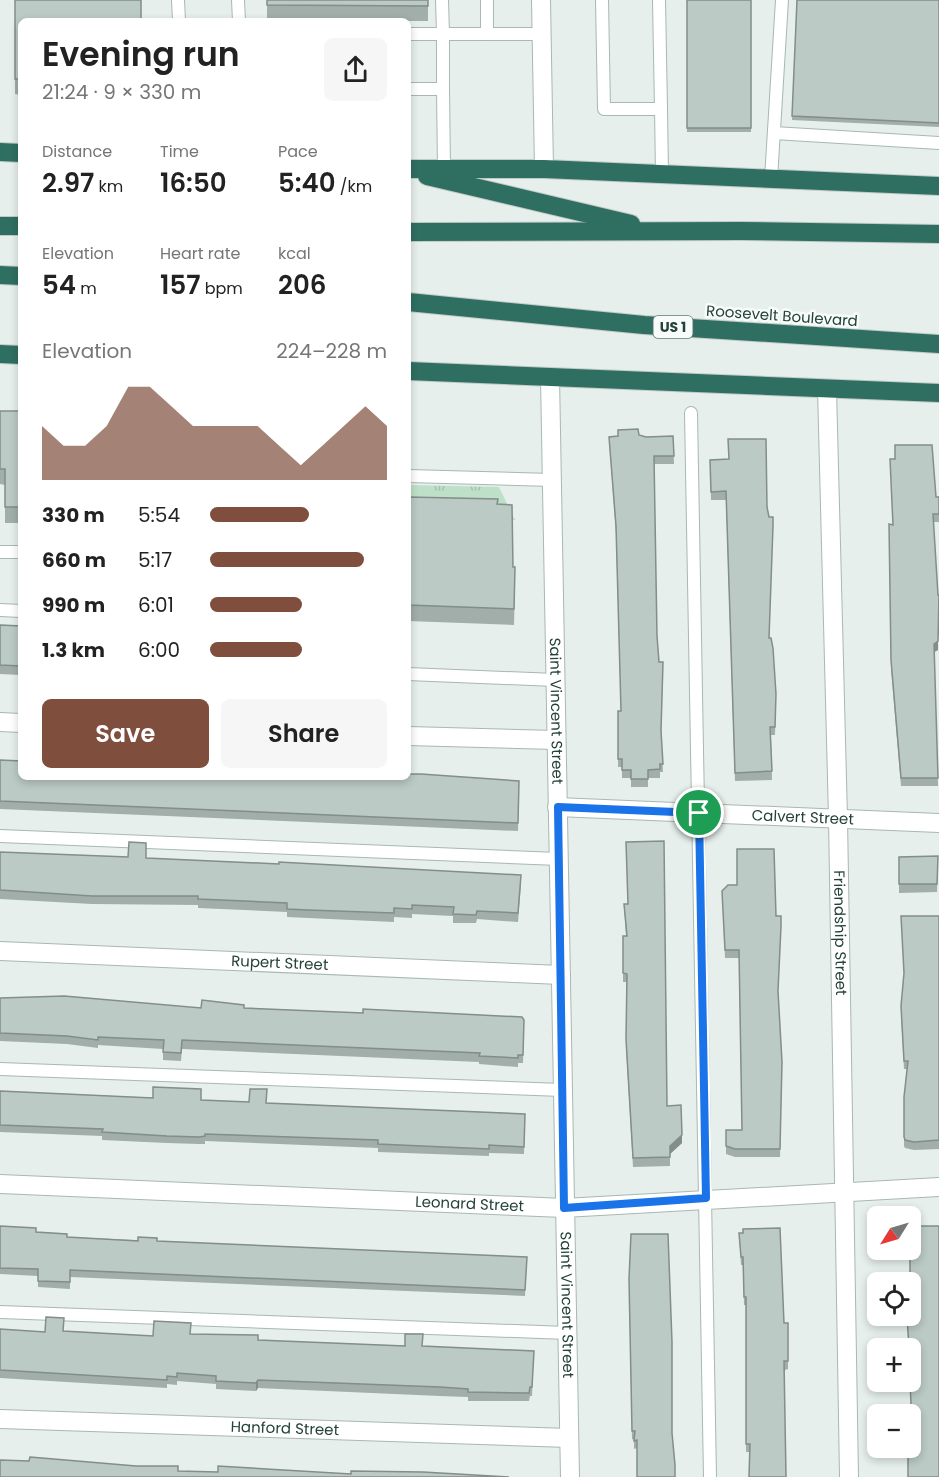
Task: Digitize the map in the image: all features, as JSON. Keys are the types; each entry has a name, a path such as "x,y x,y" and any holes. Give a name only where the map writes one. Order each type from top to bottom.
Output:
{"highway":[{"path":"0,152 18,153"},
{"path":"411,170 544,169 939,186"},
{"path":"411,171 662,231"},
{"path":"0,226 18,226"},
{"path":"411,232 662,231 939,234"},
{"path":"0,275 18,276"},
{"name":"Roosevelt Boulevard","path":"411,302 644,325 939,344"},
{"path":"0,354 18,355"},
{"path":"411,371 939,393"}],"street":[{"path":"542,0 544,169"},
{"name":"Saint Vincent Street","path":"550,377 570,1477"},
{"name":"Friendship Street","path":"827,389 838,818 849,1477"},
{"path":"0,722 18,723"},
{"path":"411,736 556,740"},
{"name":"Calvert Street","path":"558,807 939,823"},
{"name":"Rupert Street","path":"0,951 561,975"},
{"name":"Leonard Street","path":"0,1184 564,1208 706,1198 939,1187"},
{"name":"Hanford Street","path":"0,1419 569,1438"}],"lane":[{"path":"178,0 178,18"},
{"path":"238,0 239,18"},
{"path":"442,0 444,169"},
{"path":"487,0 487,34"},
{"path":"602,0 604,109 661,109"},
{"path":"659,0 662,174"},
{"path":"771,179 782,0"},
{"path":"411,34 542,34"},
{"path":"411,89 443,89"},
{"path":"774,133 939,143"},
{"path":"691,413 710,1477"},
{"path":"411,476 552,480"},
{"path":"0,552 18,552"},
{"path":"0,610 18,611"},
{"path":"411,674 555,680"},
{"path":"0,836 559,859"},
{"path":"0,1069 562,1090"},
{"path":"0,1311 567,1333"}],"green space":[{"path":"411,485 499,487 515,520 411,513"}],"building":[{"path":"15,0 141,0 141,18 18,18 18,79 15,79"},
{"path":"267,0 428,0 428,6 267,5"},
{"path":"687,0 751,0 751,128 687,128"},
{"path":"797,0 939,0 939,123 792,116"},
{"path":"0,411 18,411 18,507 5,507 5,469 0,469"},
{"path":"638,429 639,435 646,437 673,436 674,456 654,456 657,636 659,662 663,662 661,731 663,764 660,764 660,769 648,770 648,779 631,779 631,770 622,770 622,759 618,759 618,711 621,711 616,526 609,437 618,436 618,430"},
{"path":"728,439 766,439 767,507 769,517 773,517 769,638 771,638 773,648 776,694 775,727 770,727 772,771 735,773 726,491 711,492 710,460 729,459"},
{"path":"895,445 932,445 936,497 939,497 939,514 933,514 939,595 938,641 934,644 938,778 901,778 891,660 889,524 893,525 890,459 895,459"},
{"path":"411,497 498,499 497,504 512,505 513,567 515,567 514,609 411,605"},
{"path":"0,625 18,626 18,666 0,665"},
{"path":"0,760 18,761 18,780 411,780 411,774 421,774 519,781 518,823 0,801"},
{"path":"664,841 667,1106 681,1105 682,1135 670,1146 670,1157 633,1158 626,1039 627,974 623,973 623,936 627,936 624,904 628,904 626,842"},
{"path":"129,842 146,843 146,858 279,864 279,862 521,875 518,913 477,911 476,915 453,914 454,907 412,905 412,909 394,908 394,913 308,910 287,909 287,903 198,899 198,896 92,896 0,890 0,852 128,857"},
{"path":"737,849 774,849 776,916 781,916 778,991 782,1062 780,1149 735,1149 726,1146 726,1130 742,1130 739,950 725,950 722,891 728,885 737,885"},
{"path":"938,856 937,884 899,884 899,857"},
{"path":"901,916 939,916 939,1140 914,1142 905,1140 904,1137 904,1097 908,1061 904,1061 901,1006 904,973"},
{"path":"64,996 201,1008 202,1000 244,1005 244,1008 363,1013 363,1009 522,1017 524,1020 523,1055 518,1055 518,1058 479,1056 480,1053 182,1040 181,1053 163,1052 164,1040 98,1037 98,1040 0,1033 0,998"},
{"path":"153,1087 201,1089 201,1100 249,1102 250,1089 267,1089 266,1103 525,1114 524,1147 489,1145 489,1149 378,1144 378,1140 205,1134 199,1137 167,1136 102,1132 103,1129 0,1125 0,1091 153,1098"},
{"path":"0,1226 36,1228 36,1232 67,1234 67,1237 138,1241 138,1237 157,1238 157,1241 527,1257 525,1290 70,1270 70,1282 38,1281 38,1269 0,1268"},
{"path":"921,1226 939,1226 939,1477 908,1477 908,1458 921,1458 921,1404 911,1404 910,1392 921,1392 921,1338 908,1338 908,1326 921,1326 921,1272 910,1272 910,1260 921,1260"},
{"path":"780,1228 784,1323 788,1323 788,1361 784,1361 786,1477 749,1477 750,1444 746,1444 746,1297 744,1297 743,1257 741,1257 739,1233 743,1233 743,1229"},
{"path":"631,1234 668,1234 675,1477 637,1477 637,1440 634,1441 635,1431 632,1431 629,1279"},
{"path":"46,1317 64,1318 63,1331 153,1336 154,1321 191,1323 190,1334 258,1335 258,1340 405,1346 405,1334 423,1334 422,1346 534,1351 532,1387 529,1393 468,1392 468,1389 440,1387 258,1380 256,1383 216,1381 216,1376 177,1373 177,1377 167,1376 167,1380 0,1370 0,1329 45,1332"},
{"path":"30,1457 136,1466 178,1466 178,1471 218,1472 218,1466 351,1474 351,1471 423,1472 509,1477 0,1477 0,1460 29,1461"}],"route":[{"path":"558,807 699,813 706,1198 564,1208 558,807"}]}
